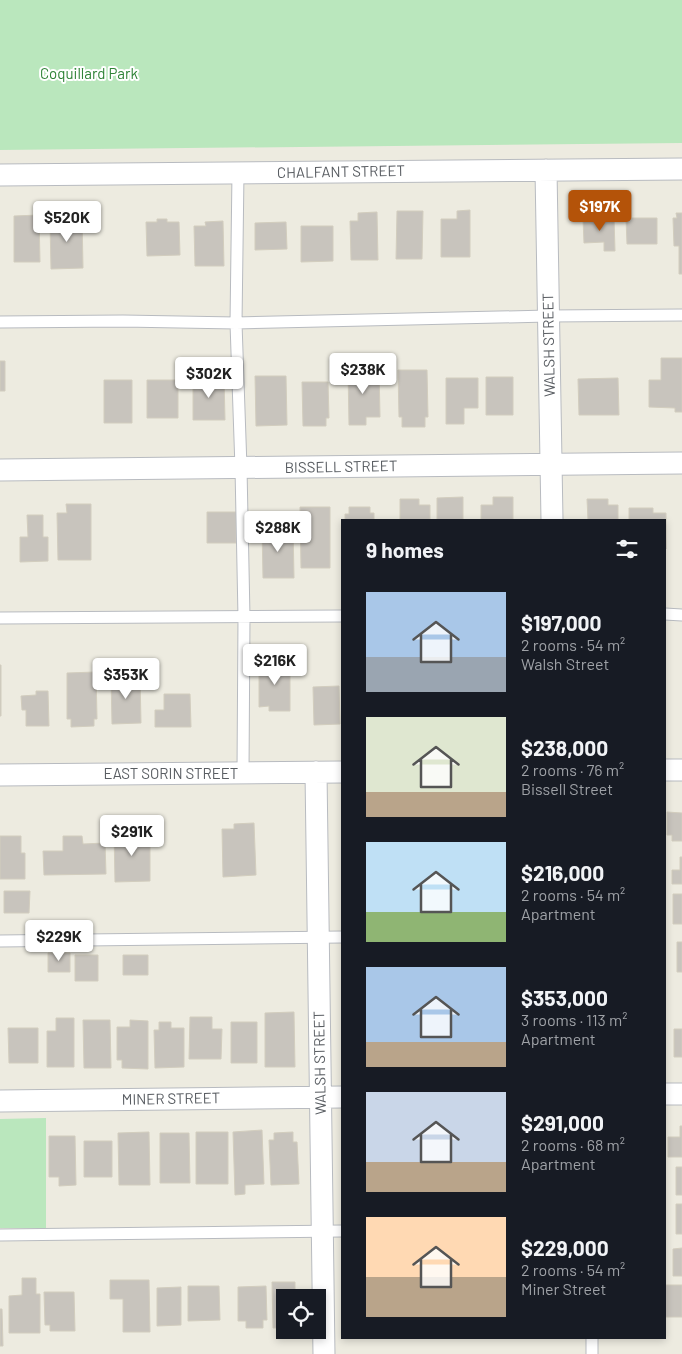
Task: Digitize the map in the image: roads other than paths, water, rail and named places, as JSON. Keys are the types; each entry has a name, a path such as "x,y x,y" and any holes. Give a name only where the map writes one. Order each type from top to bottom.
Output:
{"street":[{"name":"CHALFANT STREET","path":"0,175 682,169"},
{"name":"WALSH STREET","path":"546,170 552,519"},
{"name":"BISSELL STREET","path":"0,470 682,463"},
{"path":"666,770 682,770"},
{"name":"WALSH STREET","path":"316,772 320,1097 332,1232 324,1354"},
{"name":"EAST SORIN STREET","path":"0,775 341,772"},
{"path":"666,1094 682,1094"},
{"name":"MINER STREET","path":"0,1101 341,1097"}],"lane":[{"path":"238,173 236,323 242,468 244,773"},
{"path":"0,322 123,321 236,323 682,315"},
{"path":"666,614 682,615"},
{"path":"0,618 341,616"},
{"path":"0,941 341,937"},
{"path":"0,1234 332,1232"},
{"path":"592,1339 592,1354"}],"park label":[{"name":"Coquillard Park","path":"89,74"}]}
